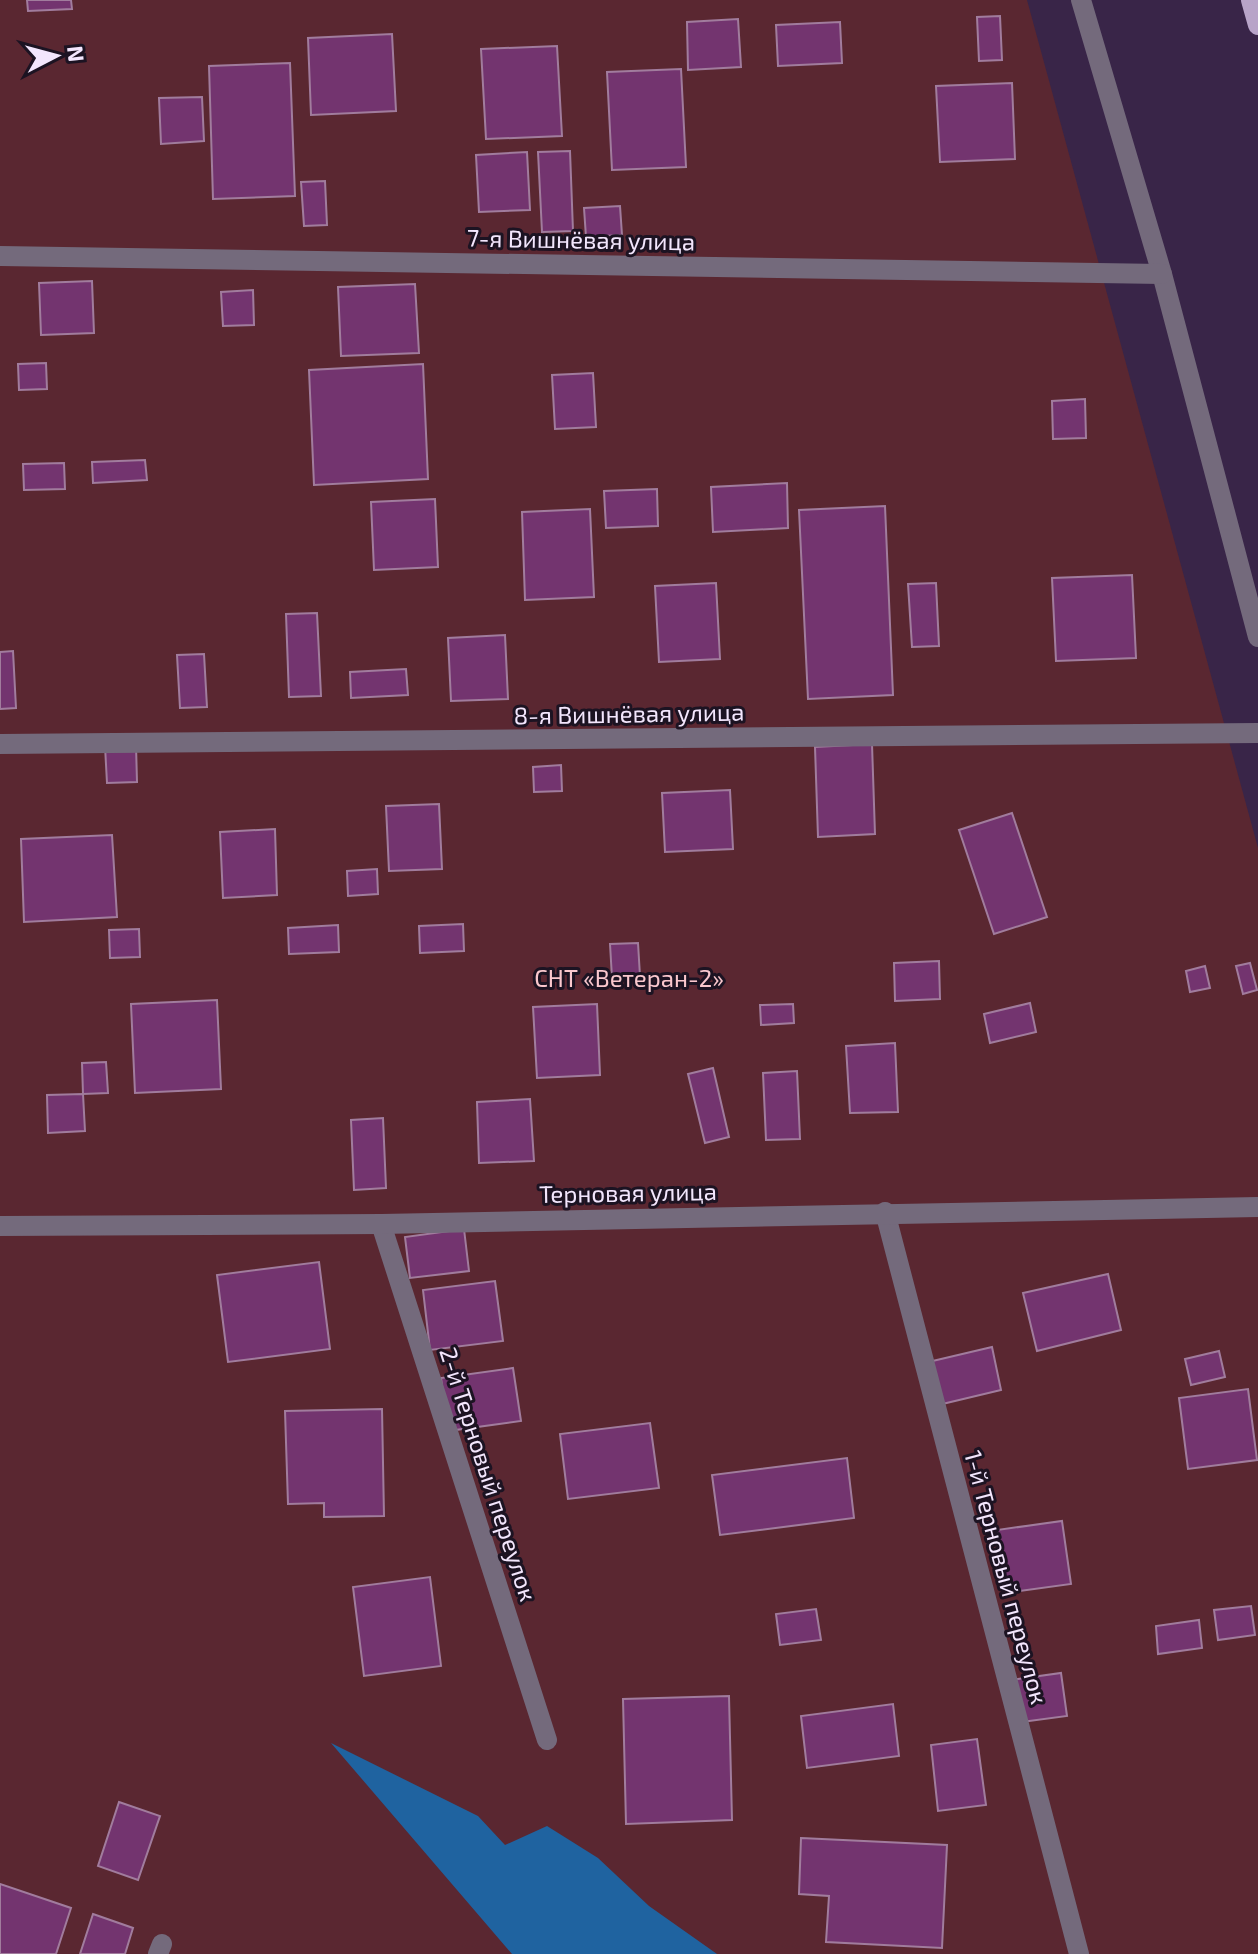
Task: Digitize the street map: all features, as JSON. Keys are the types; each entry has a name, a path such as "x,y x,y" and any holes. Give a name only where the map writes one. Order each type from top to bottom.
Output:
{"main road":[{"path":"1251,0 1258,25"}],"street":[{"path":"1081,0 1162,274 1258,637"},
{"name":"7-я Вишнёвая улица","path":"0,256 1162,274"},
{"name":"8-я Вишнёвая улица","path":"0,744 1258,733"},
{"name":"Терновая улица","path":"0,1226 381,1224 1258,1207"},
{"name":"1-й Терновый переулок","path":"885,1212 1079,1954"},
{"name":"2-й Терновый переулок","path":"381,1224 547,1740"}],"green space":[{"name":"СНТ «Ветеран-2»","path":"0,0 1027,0 1258,848 1258,1954 0,1954"}],"water":[{"path":"331,1743 478,1816 505,1845 547,1826 598,1858 649,1906 717,1954 512,1954"}],"building":[{"path":"27,0 71,0 72,9 28,11"},
{"path":"1000,16 1002,60 979,61 977,17"},
{"path":"738,19 741,67 688,70 687,22"},
{"path":"840,22 842,63 778,66 776,25"},
{"path":"392,34 396,111 311,115 308,38"},
{"path":"557,46 562,136 486,139 481,49"},
{"path":"290,63 295,196 213,199 209,66"},
{"path":"681,69 686,167 612,170 607,72"},
{"path":"1012,83 1015,159 940,162 936,86"},
{"path":"202,97 204,141 161,144 159,98"},
{"path":"570,151 573,231 542,232 538,152"},
{"path":"527,152 530,210 479,212 476,155"},
{"path":"325,181 327,225 304,226 301,182"},
{"path":"620,206 622,235 586,237 584,208"},
{"path":"92,281 94,333 41,335 39,283"},
{"path":"415,284 419,353 341,356 338,287"},
{"path":"253,290 254,325 223,326 221,292"},
{"path":"46,363 47,389 19,390 18,364"},
{"path":"423,364 428,479 314,485 309,370"},
{"path":"593,373 596,427 555,429 552,375"},
{"path":"1085,399 1086,438 1053,439 1052,401"},
{"path":"145,460 147,480 93,483 92,462"},
{"path":"64,463 65,489 24,490 23,464"},
{"path":"787,483 788,528 713,532 711,487"},
{"path":"657,489 658,526 606,528 604,491"},
{"path":"435,499 438,567 374,570 371,502"},
{"path":"885,506 893,695 808,699 799,510"},
{"path":"590,509 594,597 525,600 522,512"},
{"path":"1132,575 1136,658 1056,661 1052,578"},
{"path":"716,583 720,659 659,662 655,586"},
{"path":"936,583 939,646 912,647 908,584"},
{"path":"317,613 321,696 289,697 286,614"},
{"path":"505,635 508,699 451,701 448,638"},
{"path":"13,651 16,708 0,709 0,652"},
{"path":"204,654 207,707 180,708 177,655"},
{"path":"406,669 408,695 351,698 350,672"},
{"path":"872,744 875,834 818,837 815,747"},
{"path":"136,745 137,782 107,783 105,746"},
{"path":"561,765 562,791 534,792 533,767"},
{"path":"730,790 733,849 665,852 662,793"},
{"path":"439,804 442,869 389,871 386,806"},
{"path":"1012,813 1047,917 994,934 959,830"},
{"path":"275,829 277,895 223,898 220,832"},
{"path":"112,835 117,917 24,922 21,839"},
{"path":"377,869 378,894 348,896 347,871"},
{"path":"463,924 464,951 420,953 419,926"},
{"path":"338,925 339,952 289,954 288,928"},
{"path":"139,929 140,957 110,958 109,930"},
{"path":"638,943 640,976 612,978 610,944"},
{"path":"939,961 940,999 895,1001 894,963"},
{"path":"1250,963 1257,990 1243,994 1236,966"},
{"path":"1205,966 1210,988 1190,992 1186,971"},
{"path":"217,1000 221,1089 135,1093 131,1004"},
{"path":"1030,1003 1036,1032 990,1043 984,1014"},
{"path":"597,1004 600,1075 537,1078 533,1007"},
{"path":"793,1004 794,1023 761,1025 760,1005"},
{"path":"895,1043 898,1112 850,1113 846,1046"},
{"path":"106,1062 108,1093 83,1094 82,1063"},
{"path":"713,1068 729,1137 705,1143 688,1074"},
{"path":"797,1071 800,1139 766,1140 763,1073"},
{"path":"83,1094 85,1131 48,1133 47,1095"},
{"path":"530,1099 534,1161 479,1163 477,1102"},
{"path":"383,1118 386,1188 354,1190 351,1120"},
{"path":"464,1229 469,1271 410,1278 405,1237"},
{"path":"319,1262 330,1349 228,1362 217,1275"},
{"path":"1108,1274 1121,1330 1037,1351 1023,1293"},
{"path":"495,1281 503,1341 430,1350 423,1290"},
{"path":"992,1347 1001,1390 934,1406 924,1363"},
{"path":"1219,1351 1225,1377 1191,1385 1185,1359"},
{"path":"513,1368 521,1421 448,1431 441,1378"},
{"path":"1248,1389 1257,1460 1188,1469 1179,1398"},
{"path":"382,1409 384,1516 324,1517 324,1503 288,1504 285,1411"},
{"path":"650,1423 659,1488 568,1499 560,1434"},
{"path":"847,1458 854,1518 720,1535 712,1475"},
{"path":"1062,1521 1071,1584 1005,1593 997,1530"},
{"path":"430,1577 441,1666 364,1676 353,1587"},
{"path":"1251,1606 1255,1635 1218,1640 1214,1610"},
{"path":"816,1609 821,1640 780,1645 776,1614"},
{"path":"1199,1620 1202,1648 1158,1654 1156,1626"},
{"path":"1061,1673 1067,1716 1015,1723 1010,1680"},
{"path":"729,1696 732,1820 626,1824 623,1699"},
{"path":"893,1704 899,1756 807,1768 801,1716"},
{"path":"977,1739 986,1805 938,1811 931,1745"},
{"path":"119,1802 160,1816 138,1880 98,1866"},
{"path":"801,1838 947,1845 942,1948 826,1942 829,1896 799,1894"},
{"path":"0,1884 71,1908 56,1954 0,1954"},
{"path":"93,1914 133,1928 125,1954 80,1954"}]}
